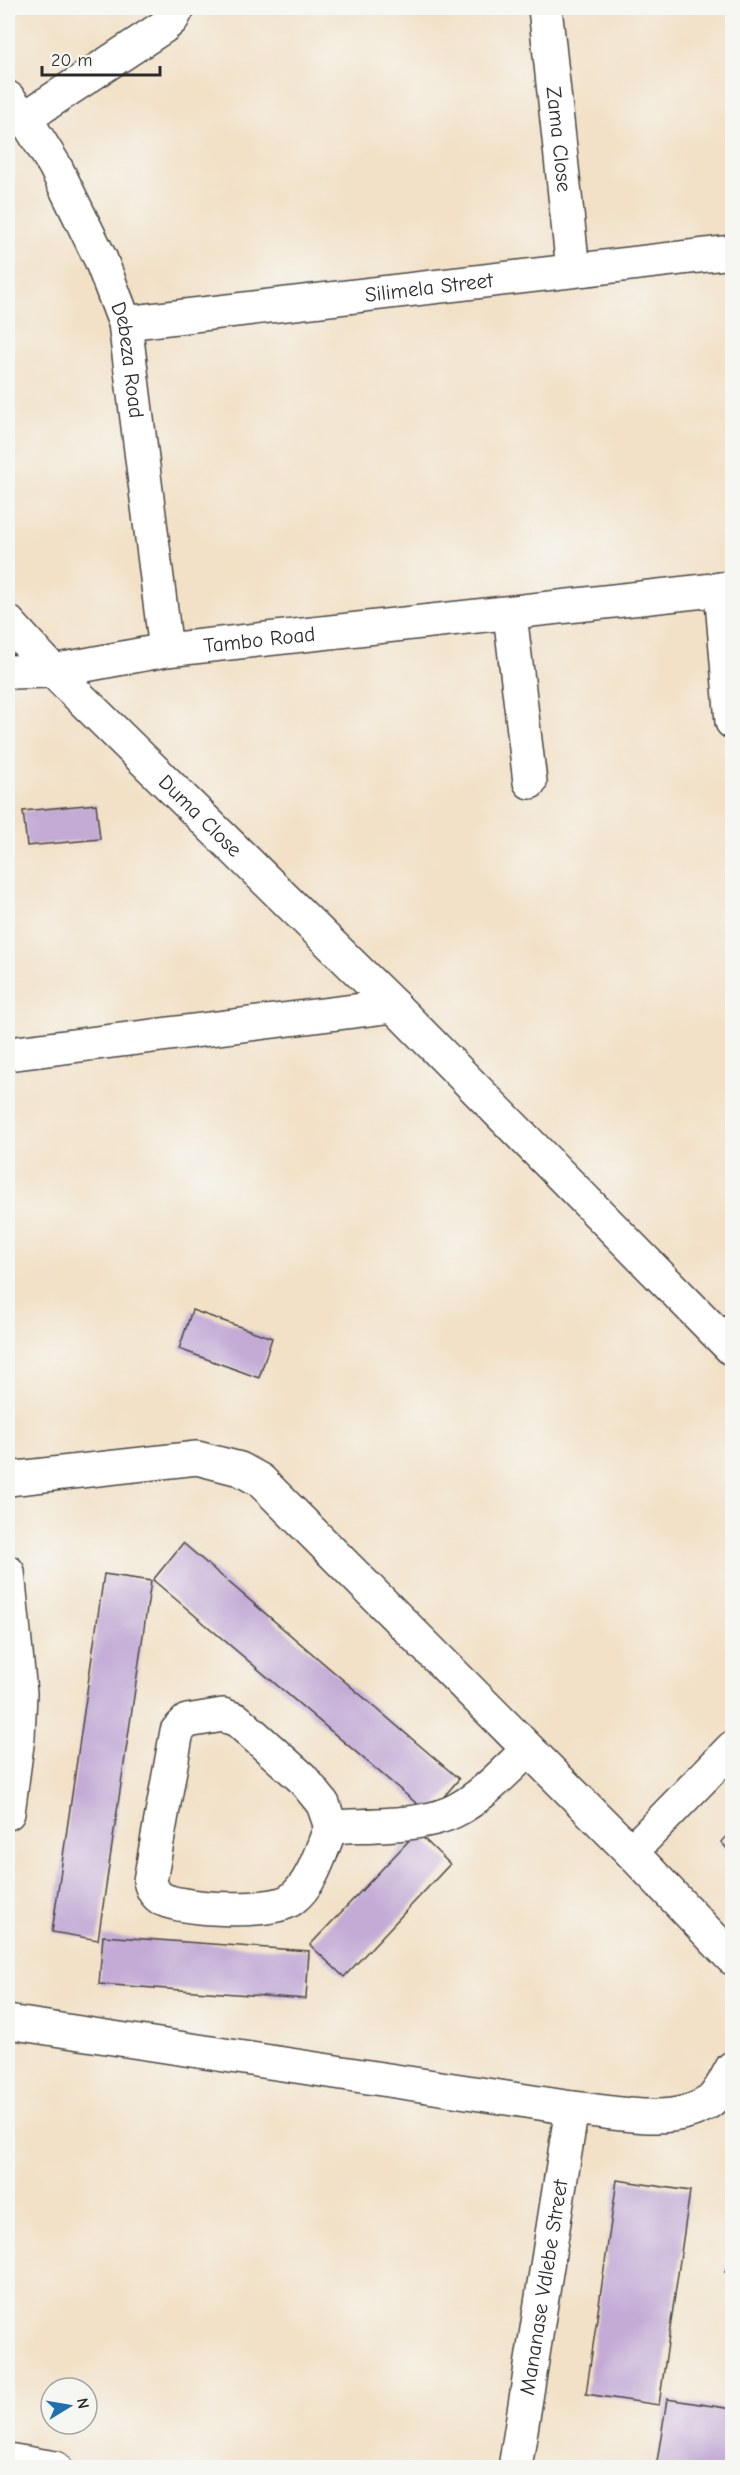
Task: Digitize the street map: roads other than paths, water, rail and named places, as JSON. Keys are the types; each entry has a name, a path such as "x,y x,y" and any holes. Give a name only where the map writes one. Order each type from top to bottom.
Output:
{"street":[{"path":"16,108 163,27 172,19 178,8"},
{"name":"Zama Close","path":"545,8 573,270"},
{"name":"Debeza Road","path":"16,108 55,166 101,260 125,323 166,650"},
{"name":"Silimela Street","path":"125,323 732,252"},
{"name":"Tambo Road","path":"8,672 53,671 166,650 727,589 732,722"},
{"path":"510,614 530,782"},
{"name":"Duma Close","path":"8,622 53,671 394,1006 732,1349"},
{"path":"8,1054 394,1006"},
{"path":"8,1479 197,1458 240,1468 260,1480 632,1852 732,1958"},
{"path":"8,1572 20,1693 18,1737 8,1813"},
{"path":"223,1715 237,1720 302,1778 323,1804 331,1827 304,1887 292,1899 280,1906 252,1909 198,1906 161,1899 152,1890 150,1881 177,1731 187,1721 223,1715"},
{"path":"632,1852 732,1748"},
{"path":"331,1827 438,1818 457,1810 475,1798 528,1750"},
{"path":"8,2022 572,2108 651,2116 687,2112 711,2101 732,2068"},
{"name":"Mananase Vdlebe Street","path":"515,2468 572,2108"},
{"path":"8,2460 55,2468"}]}
